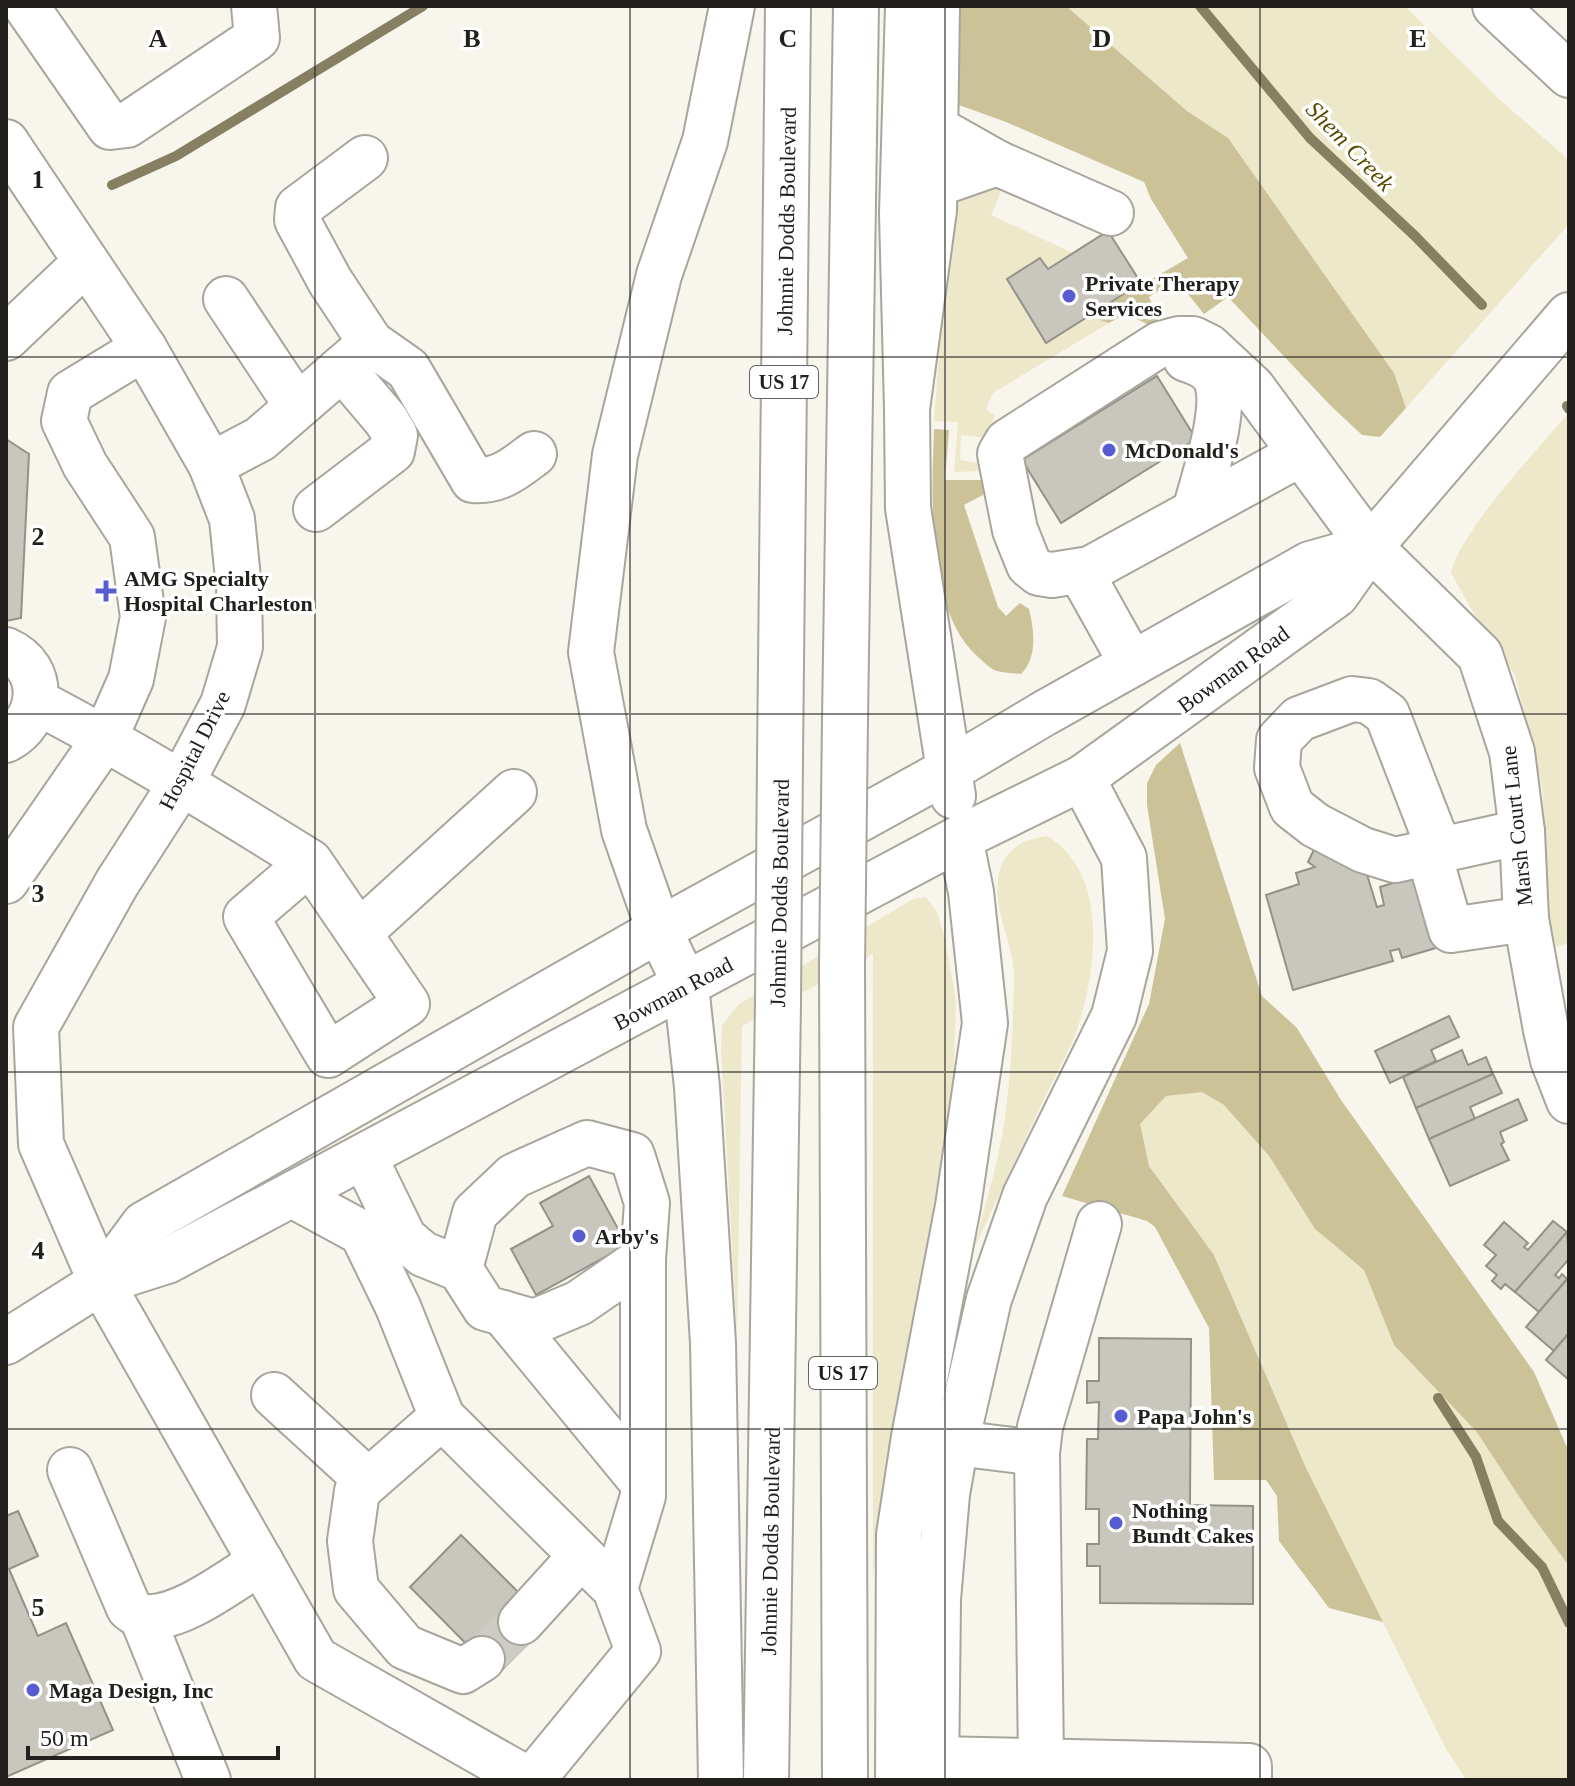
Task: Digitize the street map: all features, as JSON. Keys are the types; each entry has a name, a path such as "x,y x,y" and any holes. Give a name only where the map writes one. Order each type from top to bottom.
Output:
{"main road":[{"path":"26,6 110,127 127,125 257,38 254,6"},
{"path":"721,1780 713,1343 697,1087 686,986 659,930 624,830 591,652 615,455 659,275 705,141 732,6"},
{"name":"Johnnie Dodds Boulevard","path":"766,1780 788,6"},
{"name":"US 17","path":"845,1780 842,966 856,6"},
{"path":"898,1780 899,1535 914,1437 958,1206 985,1023 971,892 908,508 902,214 908,6"},
{"path":"907,409 934,210 937,6"},
{"path":"1495,6 1538,23 1569,75"},
{"path":"935,128 997,163 1111,213"},
{"name":"Hospital Drive","path":"6,142 20,183 86,262 144,348 211,465 232,519 239,588 240,647 223,704 182,782 117,883 36,1027 41,1144 101,1282"},
{"path":"316,509 392,451 395,435 356,356 330,281 297,220 298,208 365,158"},
{"path":"934,185 997,163"},
{"path":"6,338 86,262"},
{"path":"226,299 297,406"},
{"name":"Bowman Road","path":"6,1342 101,1282 167,1261 960,838 1082,778 1336,595 1370,547 1569,315"},
{"name":"Marsh Court Lane","path":"1003,464 1000,454 1007,442 1160,344 1193,339 1209,347 1252,387 1370,547 1480,655 1512,752 1522,832 1526,919 1553,1060 1569,1101"},
{"path":"6,881 105,738 131,679 143,617 132,537 85,465 64,421 70,393 144,348"},
{"path":"211,465 260,439 356,356"},
{"path":"356,356 408,369 473,480 486,481 503,476 534,454"},
{"path":"1195,511 1222,402 1215,378 1202,364 1184,359 1164,361 1003,464 1015,530 1029,565 1039,573 1052,575 1090,569 1300,454"},
{"name":"Bowman Road","path":"101,1282 144,1224 1310,564 1370,547"},
{"path":"1080,571 1132,664"},
{"path":"6,650 23,661 32,673 37,702 31,718 21,730 6,740"},
{"path":"37,702 182,782 310,862 407,1004 328,1055 246,917 310,862"},
{"path":"1082,778 1124,858 1130,951 1114,1016 1025,1196 989,1299 947,1494 938,1599 936,1770 996,1771 1041,1762 1249,1766 1249,1780"},
{"path":"360,932 514,792"},
{"path":"1522,832 1435,852 1451,930 1526,919"},
{"path":"460,1269 475,1213 514,1176 587,1143 632,1155 647,1203 643,1259 643,1496 615,1589"},
{"path":"364,1156 404,1238 423,1254 460,1269 485,1308 534,1322 579,1303 643,1259"},
{"path":"101,1282 316,1659 530,1780 638,1651 615,1589 442,1417 398,1307 362,1233 292,1195"},
{"path":"1041,1762 1037,1453 1040,1427 1099,1224"},
{"path":"503,1313 643,1483"},
{"path":"274,1395 368,1481"},
{"path":"442,1417 357,1491 350,1541 356,1589 405,1647 463,1671 482,1659"},
{"path":"956,1443 1037,1453"},
{"path":"70,1470 129,1608 142,1617 208,1780"},
{"path":"521,1622 581,1556"},
{"path":"142,1617 165,1615 184,1608 261,1562"}],"shaded area":[{"path":"957,6 1066,6 1187,111 1228,138 1394,373 1406,408 1380,437 1362,435 1228,297 1204,314 1176,279 1149,297 1160,323 1154,327 1125,314 1109,323 1100,320 1100,309 1188,258 1151,199 1144,182 959,105 954,97"},
{"path":"1066,6 1405,6 1499,99 1569,160 1569,224 1406,408 1394,373 1228,138 1187,111"},
{"path":"1004,185 991,215 1073,253 1048,269 1040,258 1007,279 1046,342 1100,309 1100,319 1109,323 993,393 986,409 995,416 986,438 961,435 960,460 986,464 985,471 954,472 958,422 934,421 950,200 964,187"},
{"path":"1569,412 1569,942 1552,949 1542,786 1515,675 1451,573 1458,555 1485,513"},
{"path":"934,429 949,430 945,480 985,480 983,495 964,505 998,607 1006,616 1020,603 1029,609 1032,652 1021,674 992,669 977,656 960,635 948,610 935,549"},
{"path":"1180,743 1262,996 1297,1028 1341,1100 1534,1372 1569,1452 1569,1566 1476,1431 1394,1345 1364,1270 1315,1229 1269,1156 1224,1105 1202,1092 1166,1096 1140,1124 1149,1166 1214,1255 1306,1468 1383,1622 1329,1608 1279,1541 1277,1496 1266,1480 1214,1480 1209,1328 1155,1227 1147,1221 1062,1196 1149,1004 1165,919 1147,805 1147,783 1156,765"},
{"path":"1047,836 1067,852 1081,873 1089,897 1093,923 1090,977 1071,1045 974,1249 1002,1136 1011,1057 1013,964 997,882 1003,861 1013,849 1032,839"},
{"path":"926,897 937,912 945,938 956,1001 952,1126 886,1465 873,1577 873,954 742,1026 737,1335 722,1025 739,1004 913,899"},
{"path":"1201,1091 1224,1105 1269,1156 1315,1229 1364,1270 1394,1345 1476,1431 1569,1566 1569,1780 1466,1780 1446,1749 1306,1468 1214,1255 1149,1166 1139,1124 1166,1096"}],"building":[{"name":"Private Therapy Services","path":"1108,231 1141,283 1046,343 1007,279 1040,258 1048,269"},
{"name":"McDonald's","path":"1157,376 1196,439 1061,523 1022,460"},
{"path":"6,439 29,454 21,618 6,621"},
{"path":"1318,841 1364,865 1377,907 1384,905 1380,887 1425,873 1446,945 1402,958 1399,949 1390,951 1393,961 1293,990 1266,895 1299,884 1296,873 1315,867 1308,862"},
{"path":"1449,1016 1459,1037 1431,1050 1436,1061 1390,1083 1375,1051"},
{"path":"1462,1050 1468,1065 1486,1057 1493,1074 1416,1108 1403,1077"},
{"path":"1493,1074 1502,1093 1470,1107 1475,1119 1429,1139 1416,1108"},
{"path":"1518,1099 1527,1120 1500,1132 1504,1142 1501,1144 1509,1160 1450,1186 1429,1139"},
{"name":"Arby's","path":"589,1176 627,1245 536,1295 511,1249 553,1226 540,1203"},
{"path":"1553,1221 1567,1232 1515,1292 1505,1284 1501,1289 1492,1281 1497,1275 1486,1266 1496,1255 1484,1245 1504,1222 1528,1243 1524,1247 1528,1250"},
{"path":"1567,1232 1569,1259 1555,1275 1559,1278 1562,1274 1567,1279 1539,1312 1515,1292"},
{"path":"1569,1277 1569,1333 1554,1351 1526,1327"},
{"path":"1569,1333 1569,1380 1546,1360"},
{"path":"1099,1338 1191,1339 1190,1505 1253,1506 1253,1604 1100,1603 1100,1566 1087,1566 1087,1544 1099,1544 1099,1509 1086,1509 1087,1439 1098,1439 1099,1402 1087,1403 1087,1381 1099,1381"},
{"path":"18,1511 38,1556 9,1569 38,1636 66,1623 113,1730 6,1777 6,1516"},
{"path":"461,1535 522,1596 535,1636 497,1675 410,1587"}],"waterway":[{"path":"112,185 176,156 423,6"},
{"name":"Shem Creek","path":"1200,6 1310,138 1415,236 1482,305"},
{"path":"1438,1398 1476,1457 1498,1521 1542,1567 1569,1623"}],"tunnel":[{"path":"482,1659 521,1622"}],"place":[{"name":"Private Therapy Services","path":"1069,296"},
{"name":"McDonald's","path":"1109,450"},
{"name":"AMG Specialty Hospital Charleston","path":"106,591"},
{"name":"Arby's","path":"579,1236"},
{"name":"Papa John's","path":"1121,1416"},
{"name":"Nothing Bundt Cakes","path":"1116,1523"},
{"name":"Maga Design, Inc","path":"33,1690"}]}
